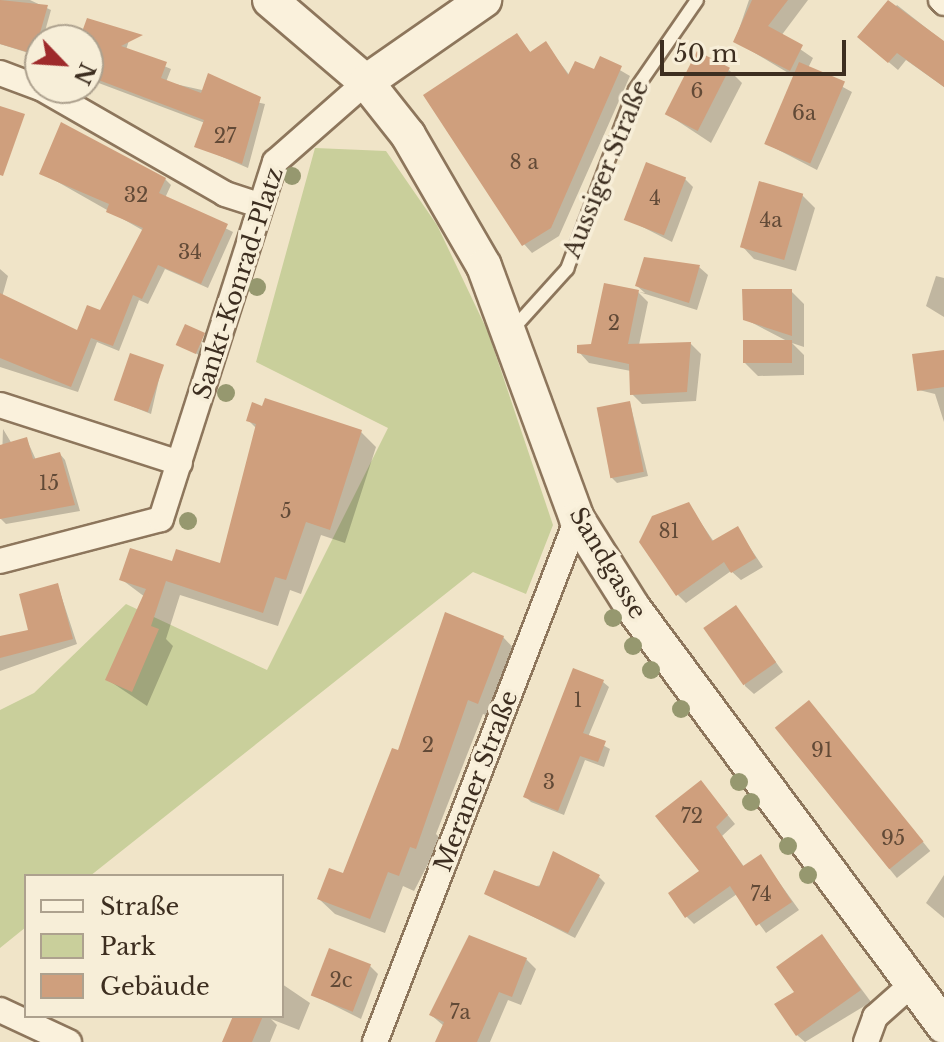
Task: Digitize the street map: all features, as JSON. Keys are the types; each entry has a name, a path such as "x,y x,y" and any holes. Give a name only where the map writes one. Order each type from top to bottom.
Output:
{"street":[{"name":"Sandgasse","path":"270,0 366,82 408,135 469,237 509,333 577,519 633,608 944,1026"},
{"path":"366,82 484,0"},
{"path":"0,73 24,82"},
{"name":"Sankt-Konrad-Platz","path":"0,561 161,519 259,205 288,143 366,82"},
{"path":"69,104 225,194 259,205"},
{"path":"0,405 180,463"},
{"name":"Meraner Straße","path":"375,1042 577,519"},
{"path":"866,1042 875,1017 911,985"},
{"path":"0,1010 69,1042"}],"lane":[{"name":"Aussiger Straße","path":"509,333 567,269 635,90 697,0"}],"green space":[{"path":"315,148 386,151 437,225 488,332 553,525 526,594 473,572 93,874 24,874 24,929 0,948 0,710 34,693 126,604 267,670 388,428 256,362"}],"building":[{"path":"0,0 48,5 43,24 24,24 24,51 0,44"},
{"path":"752,0 788,0 768,26 803,45 790,71 733,42"},
{"path":"888,0 944,41 944,87 897,53 888,63 857,37"},
{"path":"87,18 143,35 121,46 167,62 161,78 201,93 208,73 261,97 242,164 194,147 204,120 104,82 104,24 85,24"},
{"path":"517,33 530,52 546,41 568,75 575,61 594,69 600,56 622,66 551,228 522,246 423,95"},
{"path":"697,51 730,68 698,131 665,114"},
{"path":"799,62 845,82 810,163 764,144"},
{"path":"0,106 25,114 3,176 0,175"},
{"path":"61,122 166,178 159,193 228,224 201,284 158,265 142,299 133,295 113,346 91,338 71,387 0,358 0,293 77,330 87,305 100,310 143,228 106,212 109,204 39,174"},
{"path":"646,162 686,177 664,235 624,220"},
{"path":"759,181 803,194 784,260 740,247"},
{"path":"644,257 700,265 689,303 635,286"},
{"path":"604,283 639,290 628,344 691,342 687,392 630,395 629,364 577,353 577,345 591,344"},
{"path":"742,289 792,289 792,336 743,320"},
{"path":"185,324 205,333 196,354 176,345"},
{"path":"743,340 792,340 792,363 743,363"},
{"path":"944,350 944,387 917,391 912,354"},
{"path":"130,353 164,365 148,412 114,400"},
{"path":"265,398 362,430 330,530 306,522 286,580 275,577 263,613 166,581 151,626 159,629 132,692 105,680 146,589 119,580 130,548 172,561 176,549 220,563 256,424 246,421 252,402 262,406"},
{"path":"630,401 644,472 610,478 597,407"},
{"path":"27,437 33,459 60,452 75,505 0,519 0,445"},
{"path":"689,502 712,541 738,526 756,558 731,573 724,562 676,596 639,542 652,516"},
{"path":"58,583 73,639 0,658 0,636 28,630 19,594"},
{"path":"736,605 776,662 743,685 703,628"},
{"path":"445,612 504,636 478,704 468,700 416,849 410,847 399,876 388,872 370,919 317,899 329,868 343,873 392,748 398,750"},
{"path":"573,668 604,680 583,733 606,741 598,762 580,756 558,811 523,797"},
{"path":"809,700 924,841 889,869 775,728"},
{"path":"701,780 728,815 716,827 743,866 761,854 792,902 756,926 730,886 685,918 668,893 699,871 655,816"},
{"path":"553,851 600,875 568,933 484,894 494,870 539,887"},
{"path":"822,934 861,990 796,1036 774,1004 794,992 776,967"},
{"path":"469,935 527,958 512,997 499,992 477,1042 435,1042 444,1022 429,1015"},
{"path":"329,948 371,964 353,1012 311,996"},
{"path":"232,1018 262,1018 252,1042 222,1042"}]}
